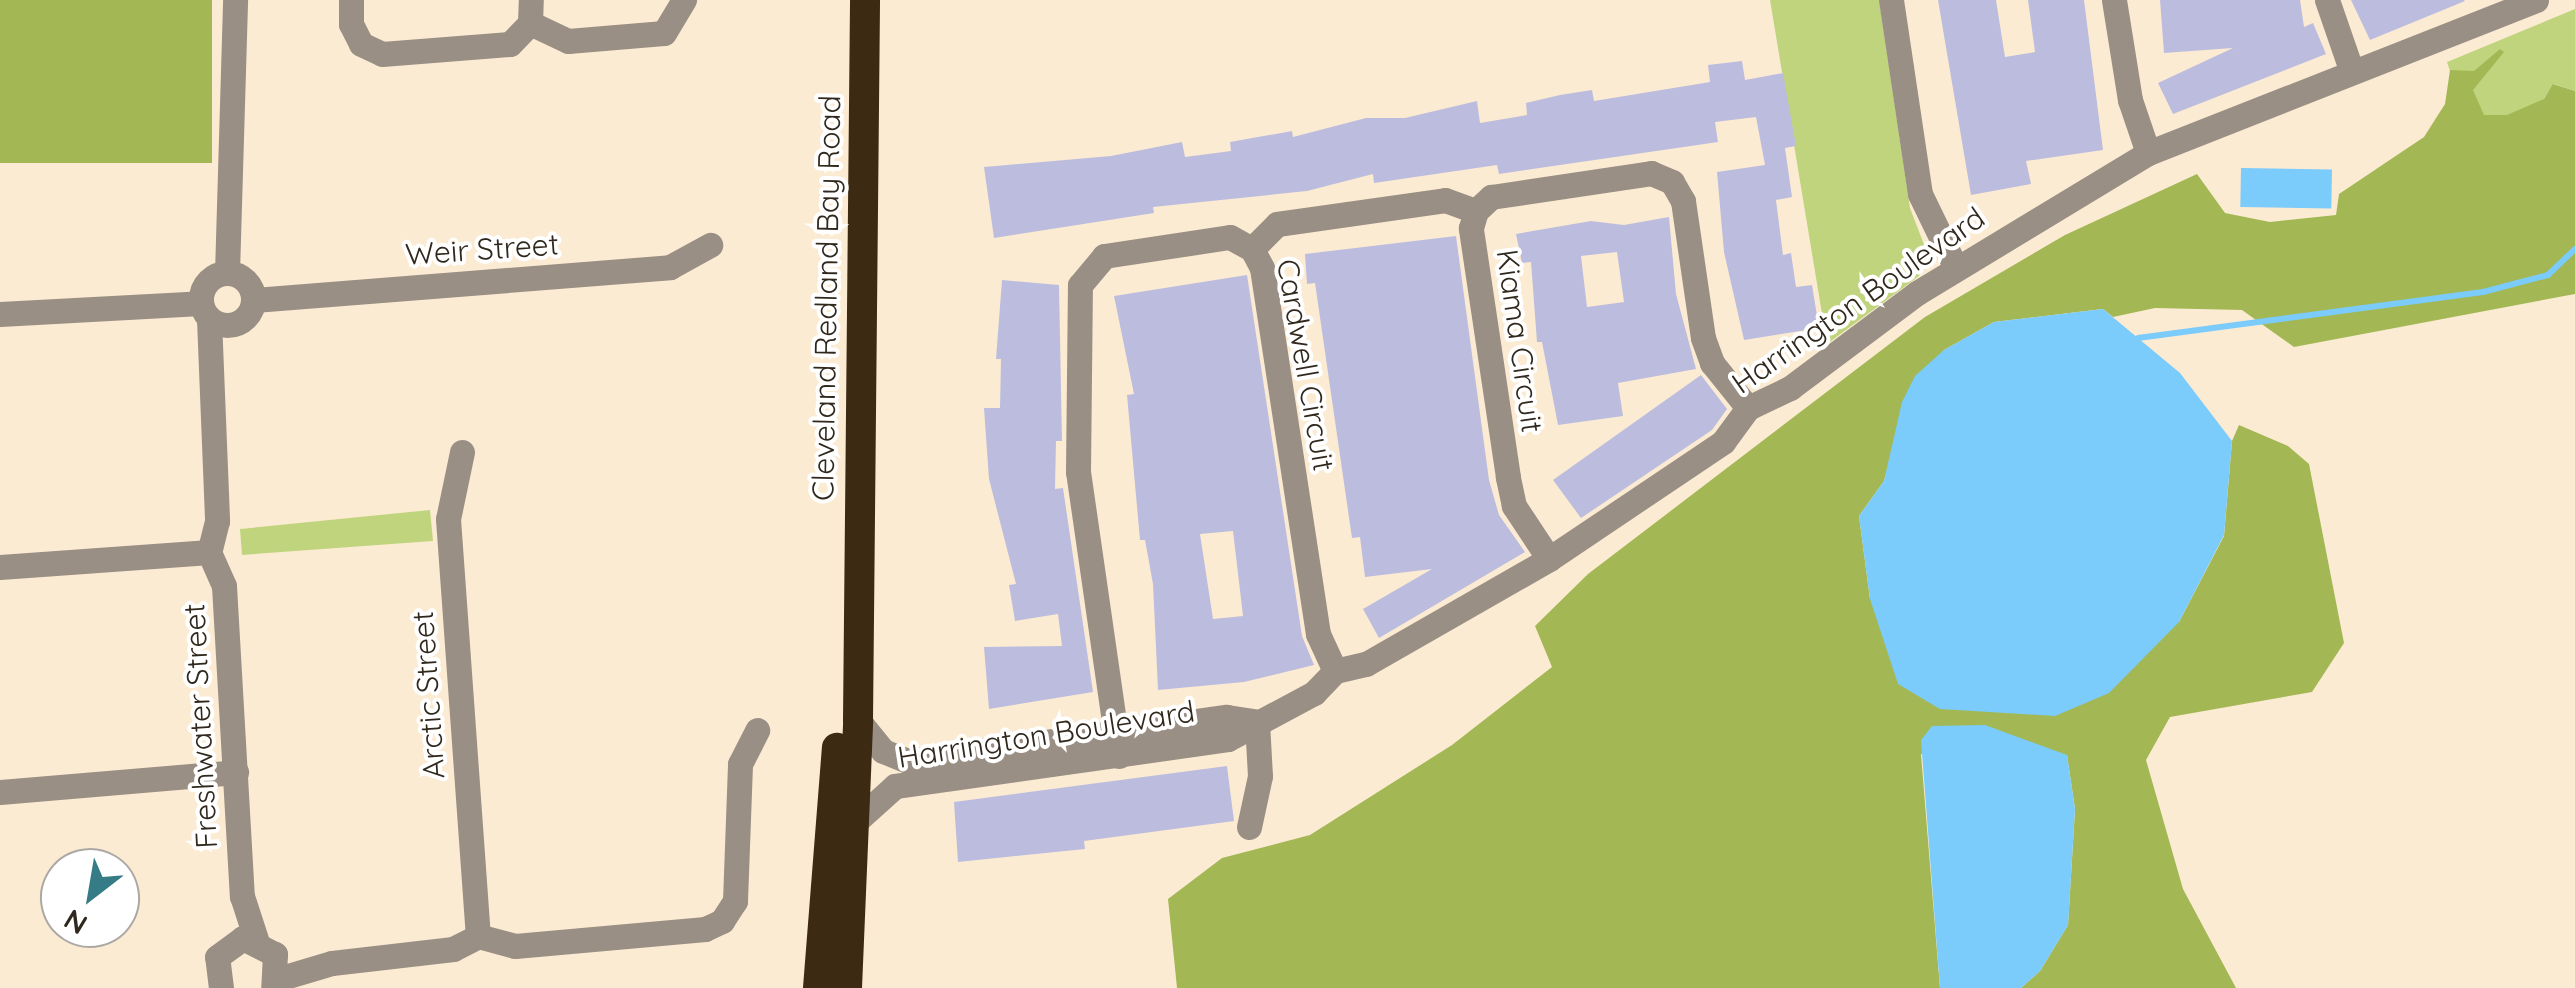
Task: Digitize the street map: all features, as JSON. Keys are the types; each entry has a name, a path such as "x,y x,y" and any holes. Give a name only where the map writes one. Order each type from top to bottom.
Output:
{"highway":[{"name":"Cleveland Redland Bay Road","path":"847,988 858,720 865,0"},
{"name":"Cleveland Redland Bay Road","path":"818,988 840,713 858,597"}],"street":[{"path":"227,273 234,0"},
{"path":"350,0 351,24 361,44 382,54 510,44 530,12 568,40 664,32 684,0"},
{"path":"1891,0 1920,194 1956,268"},
{"path":"2114,0 2130,100 2148,153"},
{"path":"2328,0 2352,72"},
{"name":"Harrington Boulevard","path":"854,822 895,786 1117,744 1227,717 1257,722 1314,693 1336,672 1366,664 1549,559 1723,442 1748,408 1790,388 1956,268 2148,153 2536,0"},
{"name":"Kiama Circuit","path":"1549,559 1511,491 1471,228 1476,212 1492,197 1650,172 1672,182 1682,201 1703,338 1712,363 1748,408"},
{"path":"1252,249 1278,224 1445,200 1476,212"},
{"name":"Cardwell Circuit","path":"1117,744 1078,472 1080,285 1104,256 1230,236 1252,249 1262,268 1318,634 1336,672"},
{"name":"Weir Street","path":"248,311 670,267 710,245"},
{"path":"0,314 205,310 225,326 248,311 249,284 227,273 211,278 205,310"},
{"name":"Freshwater Street","path":"205,310 214,378 209,408 218,522 208,552 224,586 242,896 270,965"},
{"name":"Freshwater Street","path":"214,378 248,311"},
{"name":"Arctic Street","path":"462,452 448,519 478,936"},
{"path":"0,567 208,552"},
{"name":"Harrington Boulevard","path":"858,720 883,750 908,761 1117,744"},
{"path":"1249,827 1260,776 1257,722"},
{"path":"192,988 220,968 332,962 453,948 478,936 514,946 705,929 722,921 736,901 740,764 757,730"},
{"path":"0,792 236,772"},
{"name":"Freshwater Street","path":"220,968 242,896"}],"green space":[{"path":"0,0 212,0 212,163 0,163"},
{"path":"1770,0 1879,0 1910,208 1928,255 1919,276 1827,344"},
{"path":"2575,9 2575,91 2554,84 2537,109 2469,128 2447,62"},
{"path":"2500,49 2504,52 2473,90 2484,115 2507,115 2544,99 2553,84 2575,91 2575,294 2294,347 2242,310 2155,308 2113,317 2103,309 1994,322 1944,350 1894,442 1884,481 1859,516 1870,599 2179,622 2224,536 2232,441 2239,425 2288,446 2309,464 2344,643 2312,692 2170,717 2146,760 2183,889 2236,988 2021,988 2040,971 2068,925 2075,809 2067,755 1921,754 1940,988 1177,988 1168,899 1222,858 1310,835 1452,745 1552,667 1535,626 1588,574 1925,317 2065,235 2197,174 2225,213 2270,222 2336,215 2339,194 2424,137 2445,104 2450,70 2474,71"},
{"path":"430,510 433,541 242,555 240,529"}],"water":[{"path":"2241,168 2332,170 2331,209 2240,207"},
{"path":"2103,309 2180,373 2232,441 2224,535 2179,622 2109,693 2055,716 1940,709 1898,684 1870,599 1859,516 1884,481 1902,402 1915,376 1944,350 1994,322"},
{"path":"1985,725 2067,755 2075,809 2068,925 2040,971 2021,988 1940,988 1921,740 1932,726"}],"building":[{"path":"1938,0 1996,0 2005,57 2035,52 2028,0 2084,0 2103,150 2026,161 2031,184 1971,195"},
{"path":"2160,0 2300,0 2304,27 2313,23 2326,54 2173,114 2158,83 2233,48 2164,53"},
{"path":"2351,0 2464,0 2465,1 2370,40"},
{"path":"1742,61 1745,80 1783,73 1796,146 1785,148 1792,197 1776,200 1783,255 1791,253 1796,287 1812,285 1819,328 1744,340 1724,252 1717,172 1765,165 1756,117 1715,122 1718,142 1499,174 1497,165 1374,183 1373,174 1307,191 1153,207 1154,213 994,238 984,167 1111,156 1182,142 1185,157 1231,151 1230,142 1292,131 1293,137 1366,118 1405,118 1477,101 1480,123 1527,115 1526,103 1560,95 1592,90 1594,101 1710,82 1708,65"},
{"path":"1669,217 1676,294 1696,369 1618,383 1623,416 1558,425 1542,342 1537,342 1531,262 1522,263 1516,234 1591,221 1624,225","holes":["1617,252 1624,302 1587,307 1581,256"]},
{"path":"1456,236 1489,480 1499,515 1525,552 1379,638 1363,609 1432,569 1365,577 1360,537 1352,538 1315,283 1307,284 1305,254"},
{"path":"1247,275 1302,636 1314,665 1244,682 1158,690 1153,584 1145,540 1140,540 1127,395 1134,394 1114,296","holes":["1233,531 1243,616 1213,619 1200,534"]},
{"path":"1002,280 1059,285 1062,441 1056,441 1055,489 1063,488 1093,692 989,709 984,647 1062,646 1058,614 1015,621 1009,585 1016,584 989,479 984,408 1000,408 1001,359 996,359"},
{"path":"1701,375 1727,409 1712,430 1581,518 1553,480"},
{"path":"1227,766 1234,821 1084,841 1085,849 958,862 954,802"}],"waterway":[{"path":"2138,338 2483,292 2548,275 2575,249"}]}
